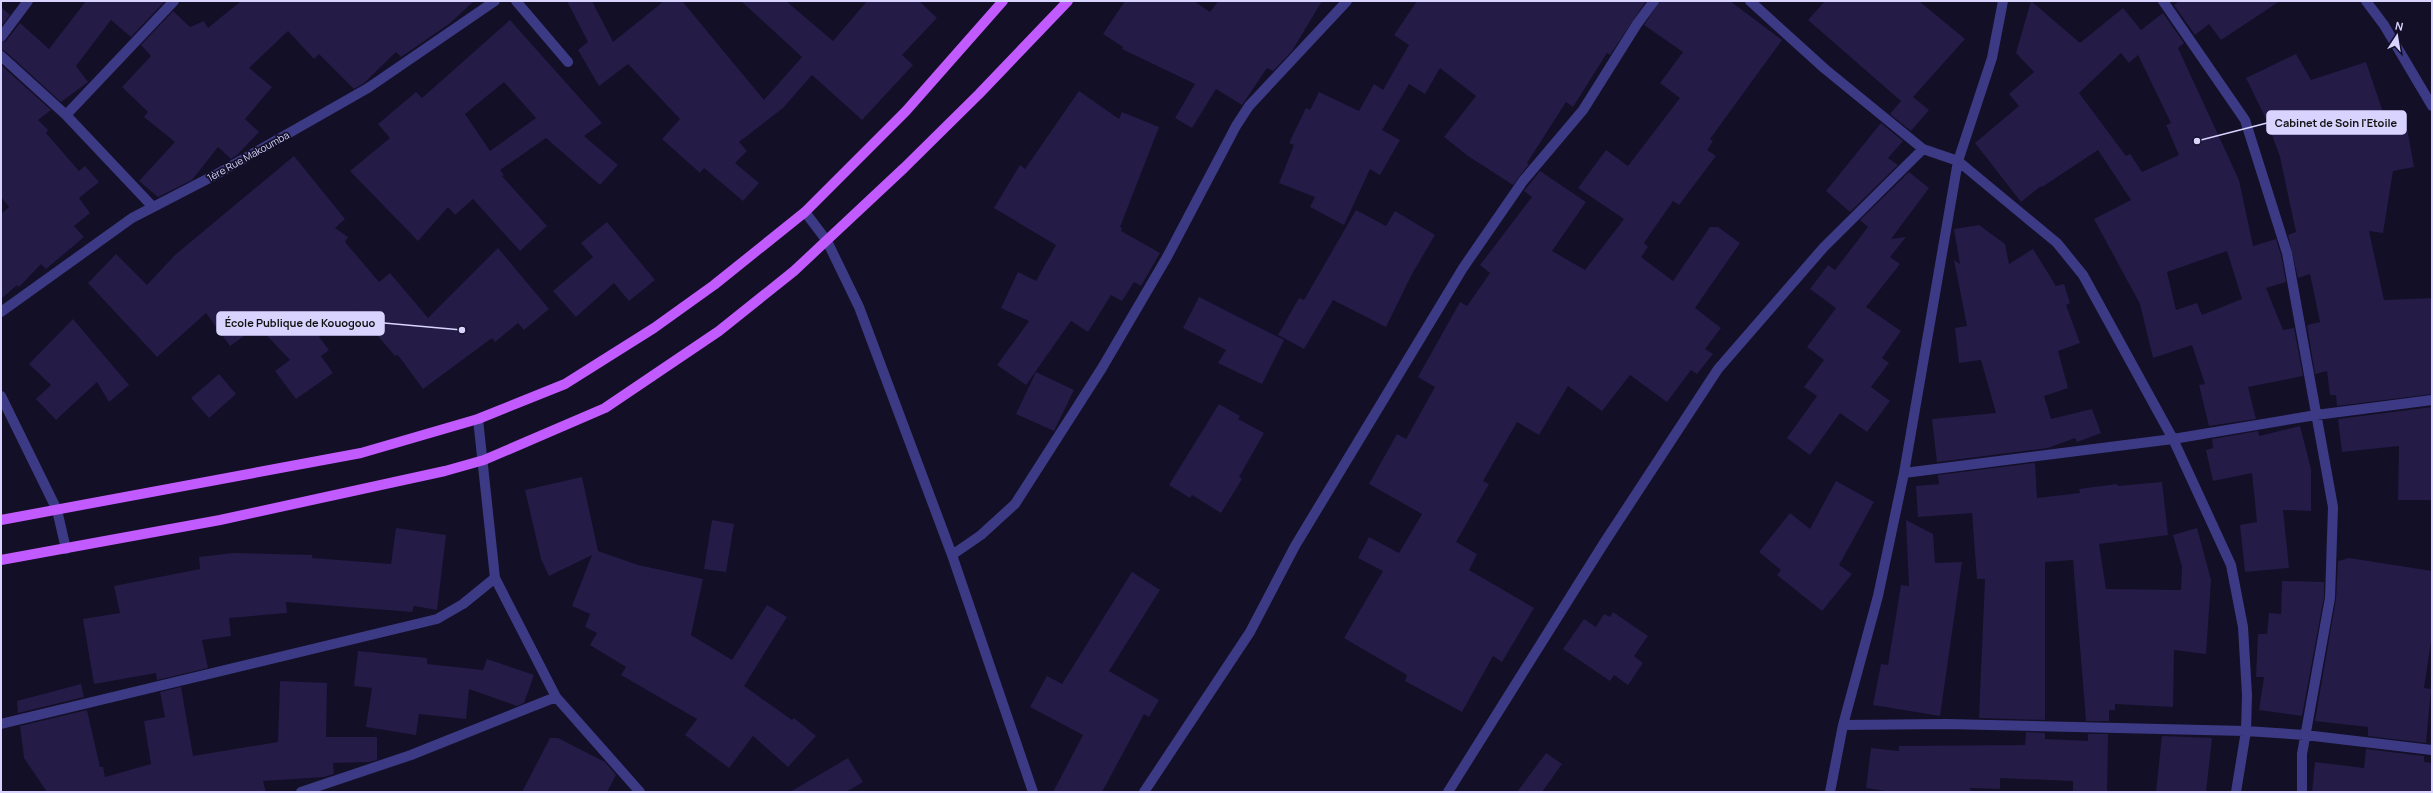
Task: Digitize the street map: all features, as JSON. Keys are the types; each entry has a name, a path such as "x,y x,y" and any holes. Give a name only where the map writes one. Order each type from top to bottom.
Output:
{"main road":[{"path":"1,520 361,452 478,419 572,380 654,328 714,285 805,212 906,111 1003,1"},
{"path":"1,560 220,520 445,471 484,460 605,408 719,331 794,271 980,94 1068,1"}],"street":[{"path":"1,37 28,1"},
{"path":"66,115 174,1"},
{"name":"1ère Rue Makoumba","path":"1,312 132,218 152,206 217,174 368,88 495,1"},
{"path":"516,1 568,62"},
{"path":"952,555 981,535 1015,504 1102,368 1163,263 1236,126 1249,106 1347,1"},
{"path":"1144,792 1250,632 1295,546 1389,387 1463,268 1524,181 1583,110 1637,24 1654,1"},
{"path":"1750,1 1825,69 1923,149 1958,161 2058,243 2083,275 2173,439 2231,565 2243,627 2247,696 2246,731 2236,792"},
{"path":"1830,792 1843,725 1878,596 1904,473 1958,161 1992,58 2003,1"},
{"path":"2163,1 2245,120 2287,253 2333,507 2330,598 2302,754 2302,792"},
{"path":"2366,1 2384,25 2432,106"},
{"path":"1,56 66,115 152,206"},
{"path":"1448,792 1604,543 1718,369 1824,247 1923,149"},
{"path":"805,212 827,240 859,307 952,555 1033,792"},
{"path":"1,396 57,510 66,549"},
{"path":"1904,473 2173,439 2316,415 2432,400"},
{"path":"478,419 484,460 488,522 495,578 556,697 640,792"},
{"path":"1,724 150,690 333,644 385,634 437,619 463,604 495,578"},
{"path":"301,792 411,755 556,697"},
{"path":"1843,725 1946,724 2246,731 2305,735 2432,750"}],"building":[{"path":"86,1 164,2 131,37 111,20 76,66 88,82 61,102 5,51 1,50 1,43 6,41 20,23 49,49"},
{"path":"241,1 474,1 449,24 401,57 396,52 364,83 354,89 319,54 314,59 288,31 249,68 272,87 245,119 259,132 238,154 231,159 218,147 192,180 158,197 139,181 175,142 144,117 148,112 122,87 151,56 141,45 173,11 190,27 204,21 208,28"},
{"path":"567,1 592,1 613,42 664,1 682,1 764,100 802,57 741,1 786,1 833,41 867,1 919,1 937,18 902,55 913,65 862,120 812,75 783,108 739,142 747,151 735,163 759,183 743,201 704,168 700,173 662,139 680,119 628,64 599,86 578,50 588,42"},
{"path":"1125,1 1194,1 1210,12 1218,1 1322,1 1292,51 1273,71 1267,68 1242,105 1216,89 1192,128 1175,118 1195,84 1122,49 1123,47 1103,34"},
{"path":"1417,1 1646,1 1610,55 1607,53 1573,107 1566,102 1527,163 1529,164 1513,185 1468,156 1444,137 1476,96 1440,68 1425,94 1409,84 1382,130 1400,140 1380,175 1370,169 1344,225 1310,207 1315,197 1279,183 1294,145 1289,143 1306,108 1310,110 1319,92 1359,111 1374,84 1383,90 1409,45 1394,35"},
{"path":"1660,1 1730,1 1782,40 1710,139 1713,141 1707,150 1716,156 1679,205 1673,201 1644,243 1648,247 1641,257 1673,281 1710,227 1718,227 1740,243 1695,308 1721,328 1705,349 1713,354 1697,374 1691,370 1667,402 1630,375 1602,411 1568,386 1539,435 1517,422 1483,481 1489,484 1456,542 1477,554 1469,570 1534,608 1502,662 1493,656 1462,712 1405,681 1407,675 1344,638 1383,571 1358,558 1369,537 1399,553 1422,514 1369,484 1397,434 1406,439 1435,387 1418,377 1460,302 1467,306 1490,273 1480,265 1532,197 1524,191 1540,171 1586,202 1552,251 1585,270 1624,219 1578,188 1606,150 1628,166 1680,98 1660,83 1683,52 1644,25"},
{"path":"1825,1 1919,1 1965,39 1913,97 1929,110 1911,131 1890,114 1901,101 1808,20"},
{"path":"2031,1 2080,43 2123,8 2141,30 2163,13 2184,43 2178,48 2239,180 2253,246 2276,239 2281,255 2286,282 2266,288 2283,330 2294,328 2303,376 2248,387 2256,419 2209,426 2199,385 2205,384 2192,345 2153,358 2140,304 2094,219 2131,200 2098,150 2042,187 2041,186 2021,202 1975,143 2019,106 2009,94 2034,72 2016,53","holes":["2121,53 2129,63 2138,55 2171,123 2166,125 2179,155 2142,172 2130,154 2126,156 2079,93","2227,251 2242,299 2202,315 2197,303 2176,310 2167,272"]},
{"path":"2179,1 2280,1 2221,40 2209,24 2195,35 2174,5"},
{"path":"1,7 10,15 1,26"},
{"path":"510,20 602,123 584,136 618,165 600,185 546,138 500,170 504,175 502,176 547,226 520,251 473,199 455,215 448,207 418,241 350,171 390,138 378,124 416,92 422,98","holes":["504,82 536,118 490,151 465,114"]},
{"path":"2296,54 2311,80 2366,62 2386,121 2405,117 2414,167 2393,171 2383,233 2369,231 2384,300 2432,298 2432,394 2337,406 2336,395 2330,395 2327,371 2315,374 2307,325 2320,322 2310,274 2298,278 2288,235 2296,232 2280,157 2267,121 2246,78"},
{"path":"1,65 51,110 38,120 48,130 46,133 79,171 85,166 99,182 79,198 90,213 74,226 84,237 46,269 41,264 19,287 17,285 1,299 1,214 9,207 1,197"},
{"path":"1079,91 1119,119 1122,112 1159,127 1120,227 1122,228 1121,231 1160,253 1141,286 1134,282 1122,301 1111,295 1088,332 1071,321 1026,385 997,365 1029,321 1001,308 1018,272 1036,281 1056,245 994,208 1020,165 1025,169"},
{"path":"1881,123 1903,141 1888,158 1898,165 1850,212 1826,191"},
{"path":"294,156 345,219 335,228 348,237 345,242 379,282 390,273 428,318 498,248 549,309 524,330 518,323 495,342 492,338 423,389 398,355 395,356 357,311 319,337 329,350 321,356 333,373 296,399 275,371 290,360 258,326 230,346 206,313 157,357 88,283 116,254 147,285 175,255"},
{"path":"1909,172 1929,188 1891,239 1906,237 1890,257 1900,264 1866,307 1901,331 1882,358 1889,363 1871,387 1890,401 1867,432 1840,413 1810,455 1787,438 1817,396 1804,387 1824,360 1807,347 1836,308 1810,289 1828,265 1835,270 1868,227 1860,220"},
{"path":"1356,210 1386,226 1395,211 1435,235 1412,274 1386,327 1333,300 1304,349 1278,335 1299,298 1304,300"},
{"path":"607,222 655,280 629,301 614,283 576,317 553,291 593,257 581,243"},
{"path":"1979,225 2005,244 2009,264 2033,249 2056,286 2064,284 2070,303 2066,305 2080,343 2058,351 2068,388 2044,396 2051,419 2092,409 2101,433 2077,442 2075,438 2048,448 1937,462 1932,419 1996,413 1981,360 1959,363 1955,328 1967,326 1954,260 1960,264 1954,229"},
{"path":"1199,297 1284,340 1262,384 1218,363 1226,350 1183,328"},
{"path":"73,319 129,385 109,402 97,382 56,420 36,399 51,385 29,364"},
{"path":"1036,372 1074,390 1054,431 1016,414"},
{"path":"219,374 236,394 209,418 191,398"},
{"path":"1219,404 1240,416 1238,419 1264,433 1239,477 1242,479 1221,513 1192,495 1190,498 1169,485"},
{"path":"2432,407 2432,500 2398,500 2399,446 2342,452 2338,419"},
{"path":"2300,426 2311,469 2311,511 2283,510 2289,568 2245,572 2240,525 2257,522 2252,473 2213,481 2206,450 2213,448 2212,439 2258,431 2259,436"},
{"path":"2035,463 2037,498 2080,493 2079,489 2117,484 2118,486 2162,482 2168,535 2099,544 2106,589 2181,590 2182,567 2173,535 2197,528 2211,580 2206,654 2174,650 2173,707 2115,704 2115,710 2109,710 2109,721 2086,721 2073,560 2045,562 2045,720 1979,718 1985,579 1977,579 1972,513 1918,517 1916,486 1939,484 1938,475"},
{"path":"582,477 598,551 638,565 703,579 691,635 732,660 767,605 787,617 744,686 792,720 794,718 816,736 788,767 753,736 729,768 685,735 697,719 621,675 626,667 590,645 597,633 585,627 590,614 572,606 592,555 549,576 541,559 525,490"},
{"path":"1836,481 1874,502 1839,565 1852,574 1822,611 1777,575 1781,570 1759,552 1790,513 1810,529"},
{"path":"712,520 734,524 726,572 704,569"},
{"path":"1906,520 1933,534 1935,563 1962,562 1940,716 1873,705 1881,664 1888,665 1901,585 1909,586"},
{"path":"396,528 446,535 437,610 414,606 412,612 286,602 287,613 229,618 231,636 202,640 208,668 157,680 156,673 94,684 83,619 120,613 114,586 200,569 199,557 233,553 312,555 312,558 391,564"},
{"path":"2349,558 2432,571 2432,635 2424,688 2431,689 2426,743 2368,736 2368,727 2315,721 2336,599 2338,561"},
{"path":"1132,572 1160,590 1109,671 1159,700 1149,717 1144,714 1102,792 1053,792 1083,735 1030,707 1047,676 1062,684"},
{"path":"2282,581 2324,582 2324,597 2302,716 2259,710 2264,677 2256,677 2258,634 2267,634 2269,613 2281,614"},
{"path":"1613,612 1648,636 1634,656 1643,663 1628,685 1614,675 1610,681 1563,649 1584,619 1596,627 1604,614 1610,617"},
{"path":"358,651 427,658 427,664 483,670 487,659 534,675 524,703 517,706 469,689 466,719 419,714 416,735 366,727 372,688 354,686"},
{"path":"280,681 327,683 326,737 377,737 377,760 369,762 333,763 334,774 324,777 263,781 266,792 47,792 24,758 20,726 87,710 100,767 103,767 105,777 151,764 144,721 165,717 160,692 181,687 193,756 278,742"},
{"path":"81,684 84,697 18,713 17,701"},
{"path":"2026,732 2045,733 2045,739 2088,741 2088,734 2108,734 2107,792 2073,792 2073,781 2000,778 2000,789 1970,788 1971,792 1892,792 1866,788 1871,748 1899,751 1899,746 2025,745"},
{"path":"2162,736 2212,738 2206,792 2156,792"},
{"path":"550,738 558,738 605,762 616,775 607,792 522,792"},
{"path":"2366,749 2424,756 2424,762 2432,763 2431,792 2312,792 2315,762 2364,768"},
{"path":"1546,753 1562,764 1542,792 1517,792"},
{"path":"848,758 863,782 846,792 790,792"}],"place":[{"name":"Cabinet de Soin l'Etoile","path":"2197,141"},
{"name":"École Publique de Kouogouo","path":"462,330"}]}
